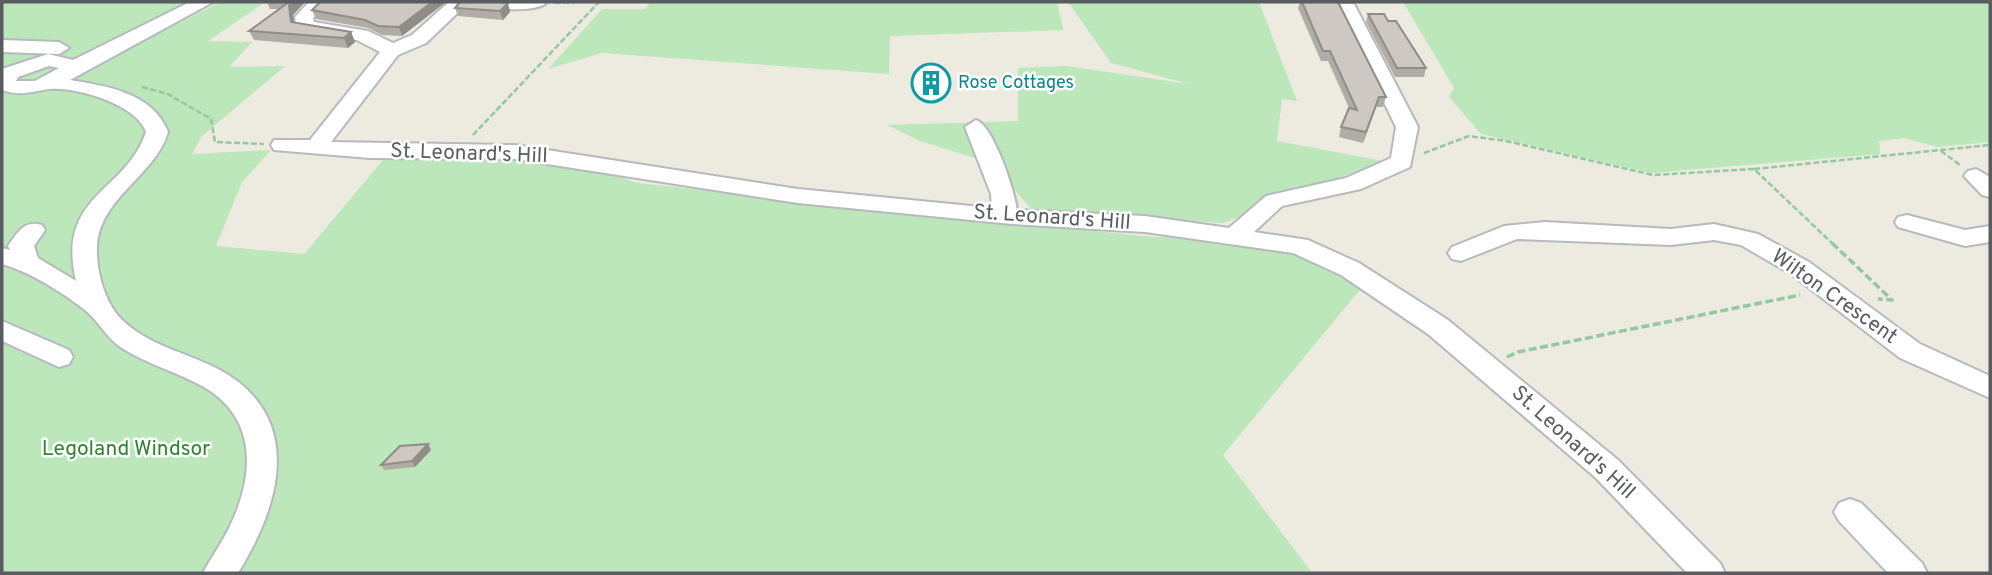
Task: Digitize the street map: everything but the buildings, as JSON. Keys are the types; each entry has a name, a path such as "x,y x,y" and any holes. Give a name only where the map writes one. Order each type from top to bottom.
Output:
{"street":[{"path":"49,83 70,67 204,2"},
{"path":"316,148 363,83 391,51 419,39 460,2"},
{"path":"488,2 537,3"},
{"path":"1234,237 1273,201 1353,184 1402,162 1407,127 1347,8"},
{"path":"2,46 70,49 75,54 70,67"},
{"path":"5,76 24,66 48,60 70,67"},
{"path":"49,83 80,86 136,103 145,111 155,128 154,146 103,203 87,229 86,263 98,306"},
{"path":"976,127 1003,194 1005,216"},
{"name":"St. Leonard's Hill","path":"282,145 370,151 515,152 798,196 1005,216 1145,224 1299,246 1350,269 1438,327 1607,469 1708,573"},
{"path":"1907,222 1965,238 1990,234"},
{"path":"33,230 14,259 98,306"},
{"name":"Wilton Crescent","path":"1461,253 1513,231 1545,230 1671,237 1714,232 1749,239 1800,268 1910,351 1990,388"},
{"path":"2,330 59,357"},
{"path":"1850,512 1910,573"}],"lane":[{"path":"320,2 304,18 304,26 367,36 379,40 391,51"},
{"path":"5,76 5,84 17,88 49,83"},
{"path":"98,306 111,325 134,344 228,388 249,409 260,432 263,461 258,493 248,524 220,573"}],"path":[{"path":"473,135 599,2"},
{"path":"135,85 168,94 211,119 215,142 282,145"},
{"path":"1402,162 1469,136 1506,141 1653,175 1754,169 1990,145"},
{"path":"1486,368 1518,352 1830,293 1892,300 1754,169"}],"green space":[{"name":"Legoland Windsor","path":"2,2 217,2 162,32 220,2 265,2 208,41 252,42 229,67 285,66 202,136 192,154 271,150 242,182 216,246 304,254 388,154 488,155 591,167 637,183 1142,236 1246,242 1280,248 1323,263 1364,285 1223,455 1312,573 2,573"},
{"path":"650,2 1057,2 1063,30 890,36 889,74 602,53 548,69 602,9 645,9"},
{"path":"1068,2 1259,2 1297,101 1282,99 1277,141 1383,161 1223,223 1032,210 991,163 920,141 887,125 1018,121 1018,68 1067,66 1189,84 1111,63"},
{"path":"1403,2 1990,2 1990,142 1938,147 1904,138 1879,141 1880,154 1651,173 1481,134 1449,97 1454,88"}],"place":[{"name":"Rose Cottages","path":"931,83"}]}
